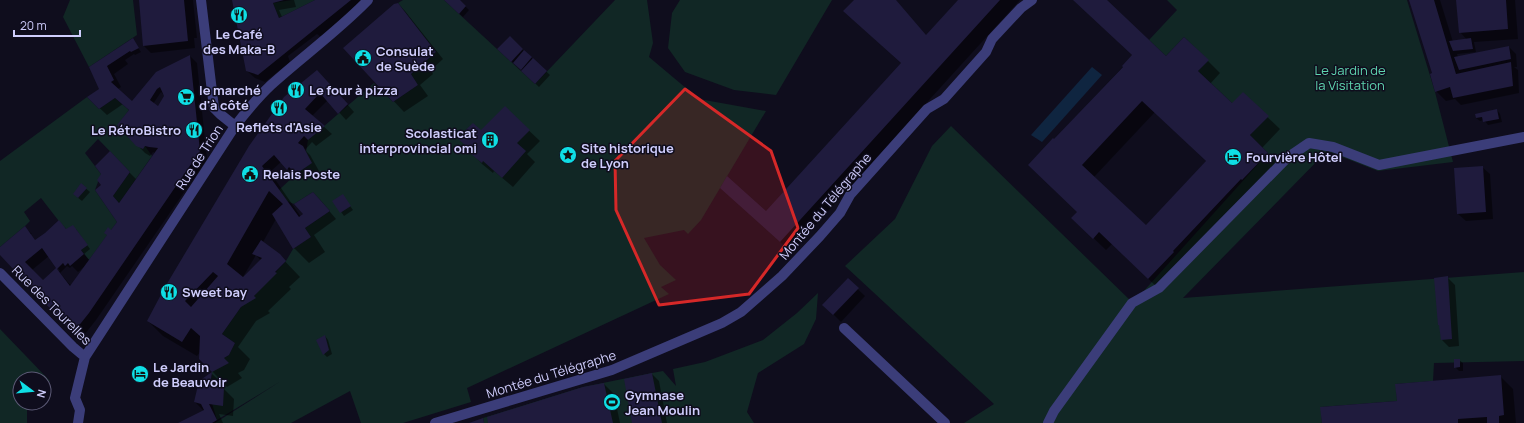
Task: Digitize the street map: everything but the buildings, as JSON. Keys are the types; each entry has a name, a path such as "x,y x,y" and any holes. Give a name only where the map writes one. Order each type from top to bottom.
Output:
{"street":[{"path":"201,0 214,108 235,126"},
{"name":"Rue de Trion","path":"78,423 80,410 75,398 85,356 235,126 255,101 271,85 352,17 368,0"},
{"name":"Montée du Télégraphe","path":"435,423 612,370 722,323 740,312 782,276 820,236 840,212 855,189 927,109 944,99 986,52 992,40 1021,8 1032,0"},
{"path":"1048,423 1054,411 1132,303 1159,288 1287,158 1309,144 1333,147 1379,165 1524,137"},
{"name":"Rue des Tourelles","path":"0,273 73,348 85,356"},
{"path":"844,328 945,423"}],"highlighted area":[{"path":"685,89 771,151 798,228 749,294 659,305 616,210 615,161"}],"green space":[{"path":"70,0 133,0 137,35 89,67 63,17"},
{"path":"292,0 315,0 279,18 273,3"},
{"path":"403,0 444,0 535,84 615,0 647,0 653,43 649,57 699,99 766,111 701,220 688,234 684,230 644,238 660,265 676,280 661,287 669,294 467,388 471,402 403,423 361,423 350,391 291,423 215,423 281,381 217,420 211,400 210,387 212,372 224,358 229,355 235,343 222,334 241,307 254,296 286,261 293,249 311,237 305,228 330,211 313,192 294,204 287,201 279,190 296,174 306,152 308,140 374,83 393,102 418,85 411,74 436,52 398,3"},
{"path":"680,0 832,0 776,95 734,90 685,72 668,48 672,13"},
{"name":"Le Jardin de la Visitation","path":"1167,0 1407,0 1435,92 1453,162 1378,171 1327,151 1183,298 1524,272 1524,361 1434,363 1433,381 1396,384 1397,401 1321,407 1322,423 964,423 994,404 845,266 895,219 932,146 951,126 1133,303 1268,153 1250,135 1268,116 1232,103 1198,71 1208,60 1184,37 1166,56 1149,40 1177,10"},
{"path":"87,97 99,109 115,98 129,110 117,126 145,146 152,156 119,203 113,196 130,172 98,139 85,153 101,174 95,190 117,222 89,260 41,198 24,212 30,221 0,247 0,161"},
{"path":"818,293 816,319 804,344 758,373 747,412 754,423 484,423 483,418 583,387 652,373 663,371 676,386 673,369 705,362 763,340 797,313"},
{"path":"0,329 40,371 12,371 12,411 27,411 27,423 0,423"}],"water":[{"path":"1092,67 1102,75 1042,142 1031,135"}],"place":[{"name":"Le Café des Maka-B","path":"239,15"},
{"name":"Consulat de Suède","path":"363,58"},
{"name":"Le four à pizza","path":"296,90"},
{"name":"le marché d'à côté","path":"186,97"},
{"name":"Reflets d'Asie","path":"279,108"},
{"name":"Le RétroBistro","path":"194,130"},
{"name":"Scolasticat interprovincial omi","path":"490,140"},
{"name":"Site historique de Lyon","path":"568,155"},
{"name":"Fourvière Hôtel","path":"1233,157"},
{"name":"Relais Poste","path":"250,174"},
{"name":"Sweet bay","path":"169,292"},
{"name":"Le Jardin de Beauvoir","path":"140,374"},
{"name":"Gymnase Jean Moulin","path":"612,402"}]}
